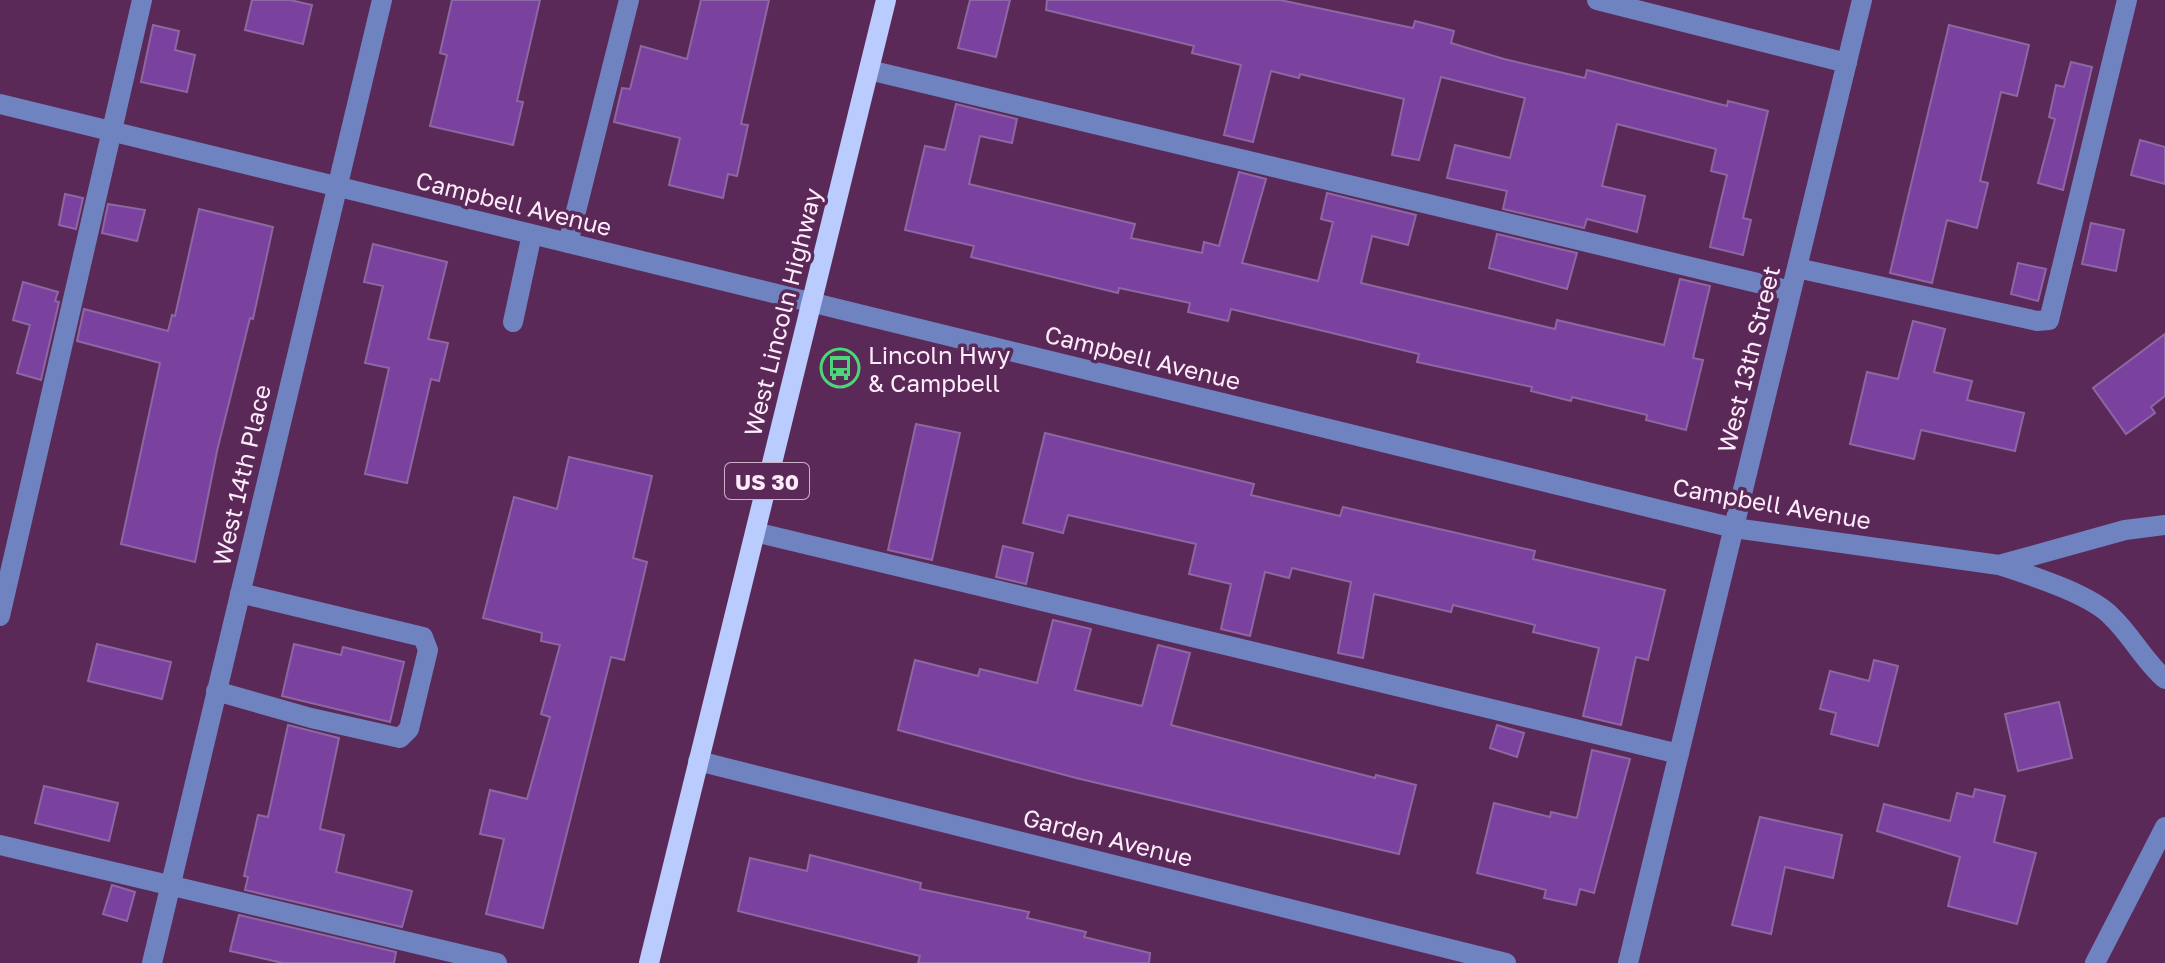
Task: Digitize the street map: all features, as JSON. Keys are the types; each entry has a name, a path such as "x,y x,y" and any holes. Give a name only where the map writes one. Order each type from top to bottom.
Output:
{"main road":[{"name":"West Lincoln Highway","path":"649,963 886,0"}],"street":[{"path":"0,616 142,0"},
{"name":"West 14th Place","path":"152,963 382,0"},
{"path":"568,243 629,0"},
{"path":"1597,0 1847,63"},
{"name":"West 13th Street","path":"1628,963 1862,0"},
{"path":"1797,268 2037,321 2049,320 2127,0"},
{"path":"869,70 1791,291"},
{"name":"Campbell Avenue","path":"0,104 1734,528 1999,565 2049,582 2111,615 2150,666 2165,679"},
{"path":"513,322 532,234"},
{"name":"Campbell Avenue","path":"1999,565 2125,530 2165,525"},
{"path":"755,532 1679,754"},
{"path":"216,691 311,718 400,738 409,729 428,650 423,637 240,593"},
{"name":"Garden Avenue","path":"698,761 1506,963"},
{"path":"2095,963 2165,827"},
{"path":"0,845 497,963"}],"building":[{"path":"252,0 290,0 312,5 303,44 245,30"},
{"path":"452,0 540,0 517,101 523,102 513,145 430,126 447,55 440,53"},
{"path":"701,0 769,0 741,124 748,125 737,176 728,174 723,198 669,185 680,138 614,122 622,88 630,89 641,46 687,59"},
{"path":"970,0 1010,0 996,57 958,48"},
{"path":"1047,0 1280,0 1413,28 1415,21 1454,31 1451,43 1504,59 1585,78 1587,70 1727,106 1728,101 1768,111 1743,218 1751,220 1743,255 1710,247 1727,175 1711,171 1716,149 1617,124 1602,186 1645,196 1637,232 1587,219 1584,228 1503,209 1507,191 1447,178 1455,145 1510,158 1525,98 1441,77 1419,160 1392,155 1404,99 1300,74 1299,78 1271,71 1253,142 1224,135 1241,65 1192,53 1194,46 1046,10"},
{"path":"153,25 179,31 175,50 195,55 187,92 141,82"},
{"path":"1949,25 2029,45 2017,96 2001,92 1980,181 1988,183 1977,228 1947,220 1932,283 1890,273"},
{"path":"2071,62 2092,67 2063,190 2038,183 2055,119 2049,117 2056,85 2064,87"},
{"path":"956,104 1017,119 1012,143 980,136 969,184 1135,224 1131,238 1202,253 1204,242 1219,246 1239,172 1266,179 1242,263 1318,281 1333,222 1321,219 1327,193 1416,215 1408,245 1372,236 1361,283 1555,329 1557,320 1664,345 1680,279 1710,286 1693,358 1703,360 1686,430 1646,420 1647,415 1572,397 1571,401 1531,391 1532,387 1417,362 1419,354 1231,309 1228,321 1188,312 1190,303 1119,288 1118,293 971,257 974,246 905,230 925,146 945,150"},
{"path":"2140,140 2165,147 2165,184 2131,175"},
{"path":"65,194 83,198 76,229 59,225"},
{"path":"108,204 145,210 137,241 102,233"},
{"path":"199,209 273,227 253,319 250,318 217,451 195,562 121,544 160,363 77,341 84,309 168,331 172,315 175,316"},
{"path":"2091,223 2124,230 2116,271 2082,264"},
{"path":"1497,234 1577,253 1567,289 1489,268"},
{"path":"373,244 447,262 428,339 448,343 439,381 431,379 407,483 365,474 389,368 365,363 383,286 364,282"},
{"path":"2018,263 2046,269 2038,301 2011,294"},
{"path":"23,282 58,292 55,301 59,302 41,380 17,373 30,325 13,320"},
{"path":"1913,321 1945,329 1934,372 1972,381 1967,400 2024,413 2015,451 1921,430 1914,459 1850,444 1867,372 1898,379"},
{"path":"2165,334 2165,396 2151,407 2155,413 2126,434 2093,388"},
{"path":"916,424 960,433 932,560 888,550"},
{"path":"1045,433 1254,484 1251,495 1340,516 1343,507 1422,525 1535,551 1533,559 1665,590 1648,660 1636,657 1621,725 1583,716 1599,648 1533,632 1535,625 1453,605 1451,612 1374,594 1363,658 1338,653 1351,582 1292,568 1289,578 1265,572 1250,636 1221,629 1231,584 1189,574 1196,544 1068,515 1063,533 1023,523"},
{"path":"569,457 652,476 633,558 647,562 624,660 611,657 543,928 486,914 504,839 480,834 490,790 527,799 550,717 541,714 560,645 541,641 542,633 483,618 514,497 557,509"},
{"path":"1003,546 1033,553 1026,584 996,577"},
{"path":"1053,620 1091,629 1075,690 1142,706 1158,645 1190,653 1171,725 1375,778 1376,775 1416,785 1399,854 1076,778 898,730 915,660 978,676 980,669 1037,683"},
{"path":"97,644 171,662 162,699 88,681"},
{"path":"294,644 341,655 343,647 404,662 390,722 282,696"},
{"path":"1874,660 1898,666 1878,746 1831,734 1836,713 1820,709 1830,671 1869,681"},
{"path":"2059,702 2072,758 2018,771 2005,714"},
{"path":"288,725 339,738 320,829 344,835 336,872 412,891 402,927 245,890 248,877 244,876 258,815 268,817"},
{"path":"1497,725 1524,733 1517,757 1490,748"},
{"path":"1592,750 1630,759 1594,893 1580,889 1576,905 1544,898 1546,890 1477,873 1494,803 1550,817 1551,812 1577,818"},
{"path":"44,786 118,803 109,841 35,823"},
{"path":"1975,789 2005,796 1994,842 2036,853 2017,924 1948,906 1960,857 1877,831 1884,804 1950,821 1957,793 1973,797"},
{"path":"1760,817 1842,835 1833,878 1785,867 1771,934 1732,925"},
{"path":"810,855 921,883 920,889 1029,912 1027,918 1086,932 1084,937 1150,953 1149,963 918,963 920,956 738,911 750,858 807,871"},
{"path":"112,885 135,892 127,921 103,914"},
{"path":"239,915 396,952 394,963 283,963 230,951"}],"place":[{"name":"Lincoln Hwy & Campbell","path":"840,368"}]}
